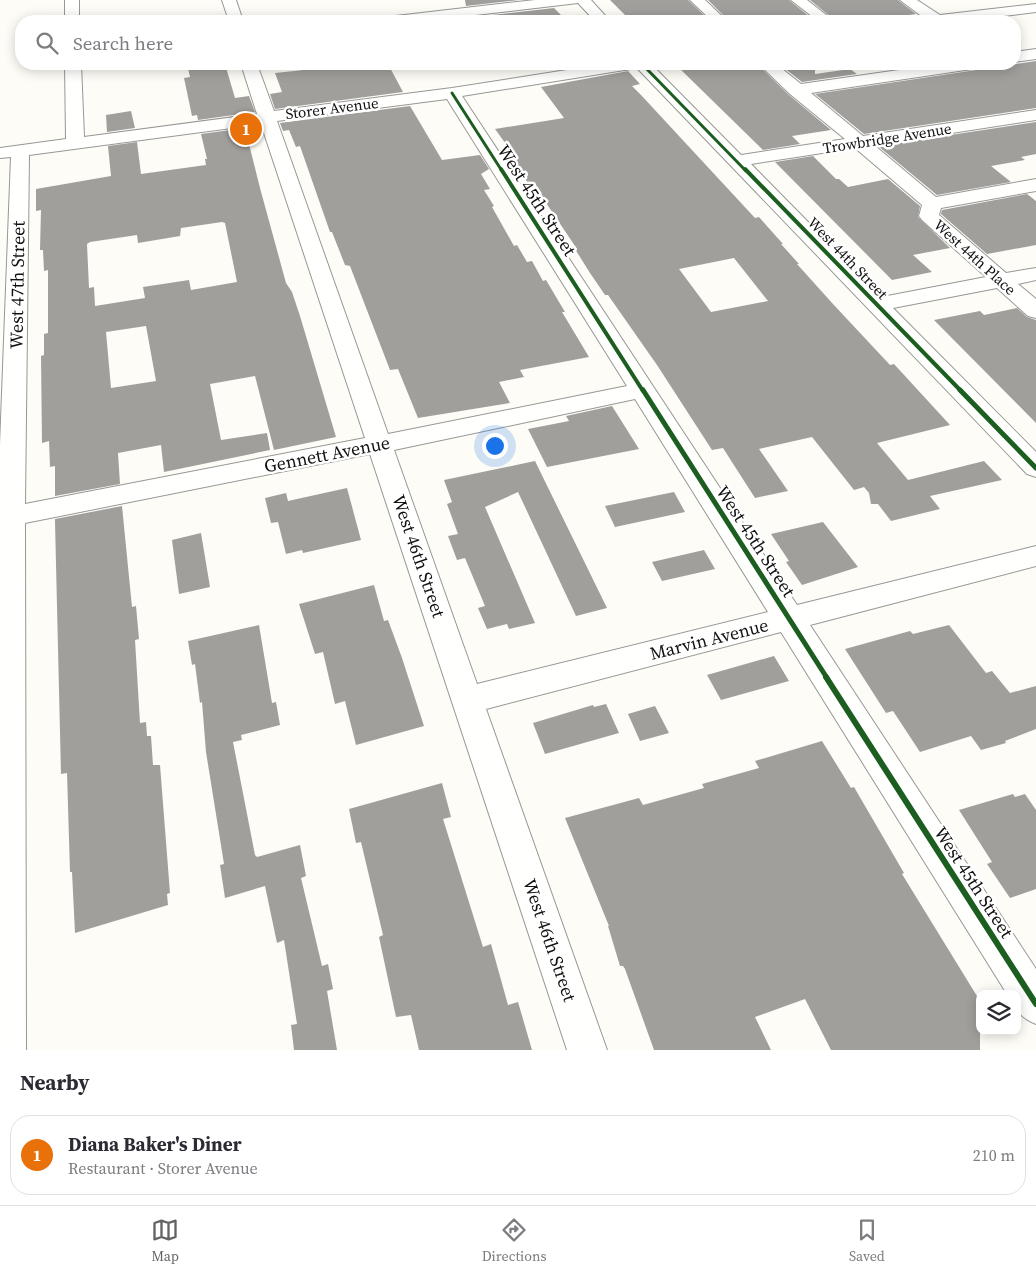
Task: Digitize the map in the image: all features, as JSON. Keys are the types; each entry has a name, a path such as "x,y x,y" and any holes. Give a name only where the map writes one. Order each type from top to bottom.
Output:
{"street":[{"path":"72,0 72,15"},
{"path":"229,0 234,15"},
{"path":"440,15 573,0"},
{"path":"583,0 597,15"},
{"path":"697,0 713,15"},
{"path":"798,0 819,15"},
{"path":"907,0 926,15"},
{"path":"981,15 1036,8"},
{"path":"1021,56 1036,54"},
{"path":"73,70 75,142"},
{"name":"West 46th Street","path":"251,70 265,116 380,444 587,1050"},
{"name":"Storer Avenue","path":"10,152 265,116 452,93 596,70"},
{"name":"West 44th Street","path":"648,70 1036,468"},
{"name":"West 44th Place","path":"774,70 932,204 929,216 1036,311"},
{"path":"796,90 931,70"},
{"name":"West 45th Street","path":"452,93 1036,1004"},
{"name":"Trowbridge Avenue","path":"738,161 1036,115"},
{"name":"West 47th Street","path":"6,1050 12,516 10,152"},
{"path":"932,204 1036,185"},
{"path":"876,305 1036,274"},
{"name":"Gennett Avenue","path":"12,516 380,444 642,390"},
{"name":"Marvin Avenue","path":"468,700 1036,556"}],"building":[{"path":"465,0 519,0 466,6"},
{"path":"610,0 688,0 704,15 625,15"},
{"path":"708,0 789,0 808,15 723,15"},
{"path":"810,0 898,0 916,14 908,15 829,15"},
{"path":"554,8 561,15 492,15"},
{"path":"1036,61 1036,108 864,134 815,94 976,70 1021,70 1021,63"},
{"path":"188,70 227,70 235,98 249,96 255,112 198,120 197,115 192,116 184,78 190,77"},
{"path":"304,70 391,70 403,92 275,109 270,94 282,92 275,73"},
{"path":"681,70 763,70 789,95 831,130 792,136 800,144 763,150"},
{"path":"787,70 815,70 815,74 851,70 857,74 802,82"},
{"path":"628,71 640,84 632,86 755,218 759,217 799,264 797,264 833,304 890,365 894,364 950,425 877,443 908,480 984,461 1002,480 930,496 940,509 891,521 878,504 871,504 869,493 864,487 854,490 812,437 759,449 788,491 755,498 723,448 712,450 657,365 608,295 605,295 590,273 575,249 577,249 532,182 528,183 509,156 505,158 501,152 511,151 495,129 564,118 541,87","holes":["734,258 768,301 711,312 679,269"]},
{"path":"410,106 442,160 480,155 489,169 481,174 490,189 484,190 494,206 492,207 514,246 517,245 527,262 532,261 543,281 546,280 565,312 562,312 589,357 520,370 524,377 499,382 510,403 418,418 398,369 390,370 350,266 345,265 332,232 330,232 300,146 296,147 289,130 283,131 280,123"},
{"path":"131,111 135,128 107,132 106,115"},
{"path":"1036,122 1036,154 1021,157 1025,160 991,166 1011,182 937,195 878,146"},
{"path":"260,126 262,134 247,136 286,283 292,292 300,316 336,437 274,450 255,376 210,384 221,440 267,433 270,450 164,472 161,445 118,453 120,484 55,496 55,466 50,467 49,441 42,443 41,356 44,355 44,334 48,333 48,270 44,271 43,250 40,250 41,210 36,211 36,189 111,176 108,146 137,142 141,174 206,165 205,159 207,159 201,134","holes":["225,223 237,282 191,290 189,280 143,287 145,298 95,306 94,287 89,288 87,244 90,242 137,235 138,243 180,236 181,228","146,326 156,381 111,388 106,332"]},
{"path":"813,156 836,179 839,179 848,187 888,179 920,206 918,217 950,248 913,255 932,272 892,280 775,162"},
{"path":"1027,194 1036,201 1036,245 987,254 941,214 942,210"},
{"path":"1017,308 1027,317 1036,320 1036,423 934,320 980,311 984,315"},
{"path":"612,406 639,449 547,467 528,429 569,421 566,416"},
{"path":"535,461 607,608 576,616 518,492 485,507 535,623 509,629 507,624 487,629 478,608 485,606 465,558 457,560 448,536 458,534 447,504 452,502 444,480"},
{"path":"347,488 361,540 303,553 302,550 286,554 278,522 271,523 265,498 286,493 288,501"},
{"path":"674,492 685,512 615,527 605,506"},
{"path":"122,506 132,607 136,606 139,639 135,640 140,723 146,722 147,736 151,736 153,765 160,765 170,893 167,894 168,905 75,933 72,872 70,872 67,773 61,774 55,519"},
{"path":"823,522 858,567 802,585 786,562 789,561 771,534"},
{"path":"201,533 210,587 179,594 172,540"},
{"path":"704,550 715,569 662,581 652,562"},
{"path":"374,585 384,621 388,620 424,726 356,745 345,701 335,704 323,652 315,654 299,604"},
{"path":"259,625 272,703 276,702 280,725 241,735 242,740 233,742 255,855 257,857 300,845 306,876 301,878 322,966 328,964 333,989 327,991 337,1050 294,1050 291,1025 297,1024 284,940 277,943 265,886 225,898 220,865 224,864 206,752 202,702 200,703 195,664 192,665 188,641"},
{"path":"949,625 986,673 992,671 1010,693 1036,686 1036,729 1005,741 1006,743 981,750 971,736 920,752 893,711 886,713 845,649 910,631 913,634"},
{"path":"774,656 789,681 721,700 707,675"},
{"path":"606,704 619,733 545,754 533,723 593,705 594,707"},
{"path":"655,706 669,733 640,741 628,714"},
{"path":"822,741 851,788 854,787 904,873 902,874 976,994 976,1035 980,1035 980,1050 831,1050 805,999 755,1017 771,1050 654,1050 625,969 623,966 620,966 609,926 565,818 639,798 643,805 704,788 702,784 759,768 755,761"},
{"path":"442,783 451,817 443,819 483,947 491,944 508,1005 518,1002 532,1050 419,1050 411,1015 396,1017 379,937 383,935 361,842 356,843 349,809"},
{"path":"1013,794 1015,797 1025,794 1036,810 1036,889 1010,898 987,864 992,862 959,810"}],"cycle path":[{"path":"648,70 1036,468"},
{"path":"452,93 1036,1004"}],"place":[{"name":"Diana Baker's Diner","path":"246,129"}]}
